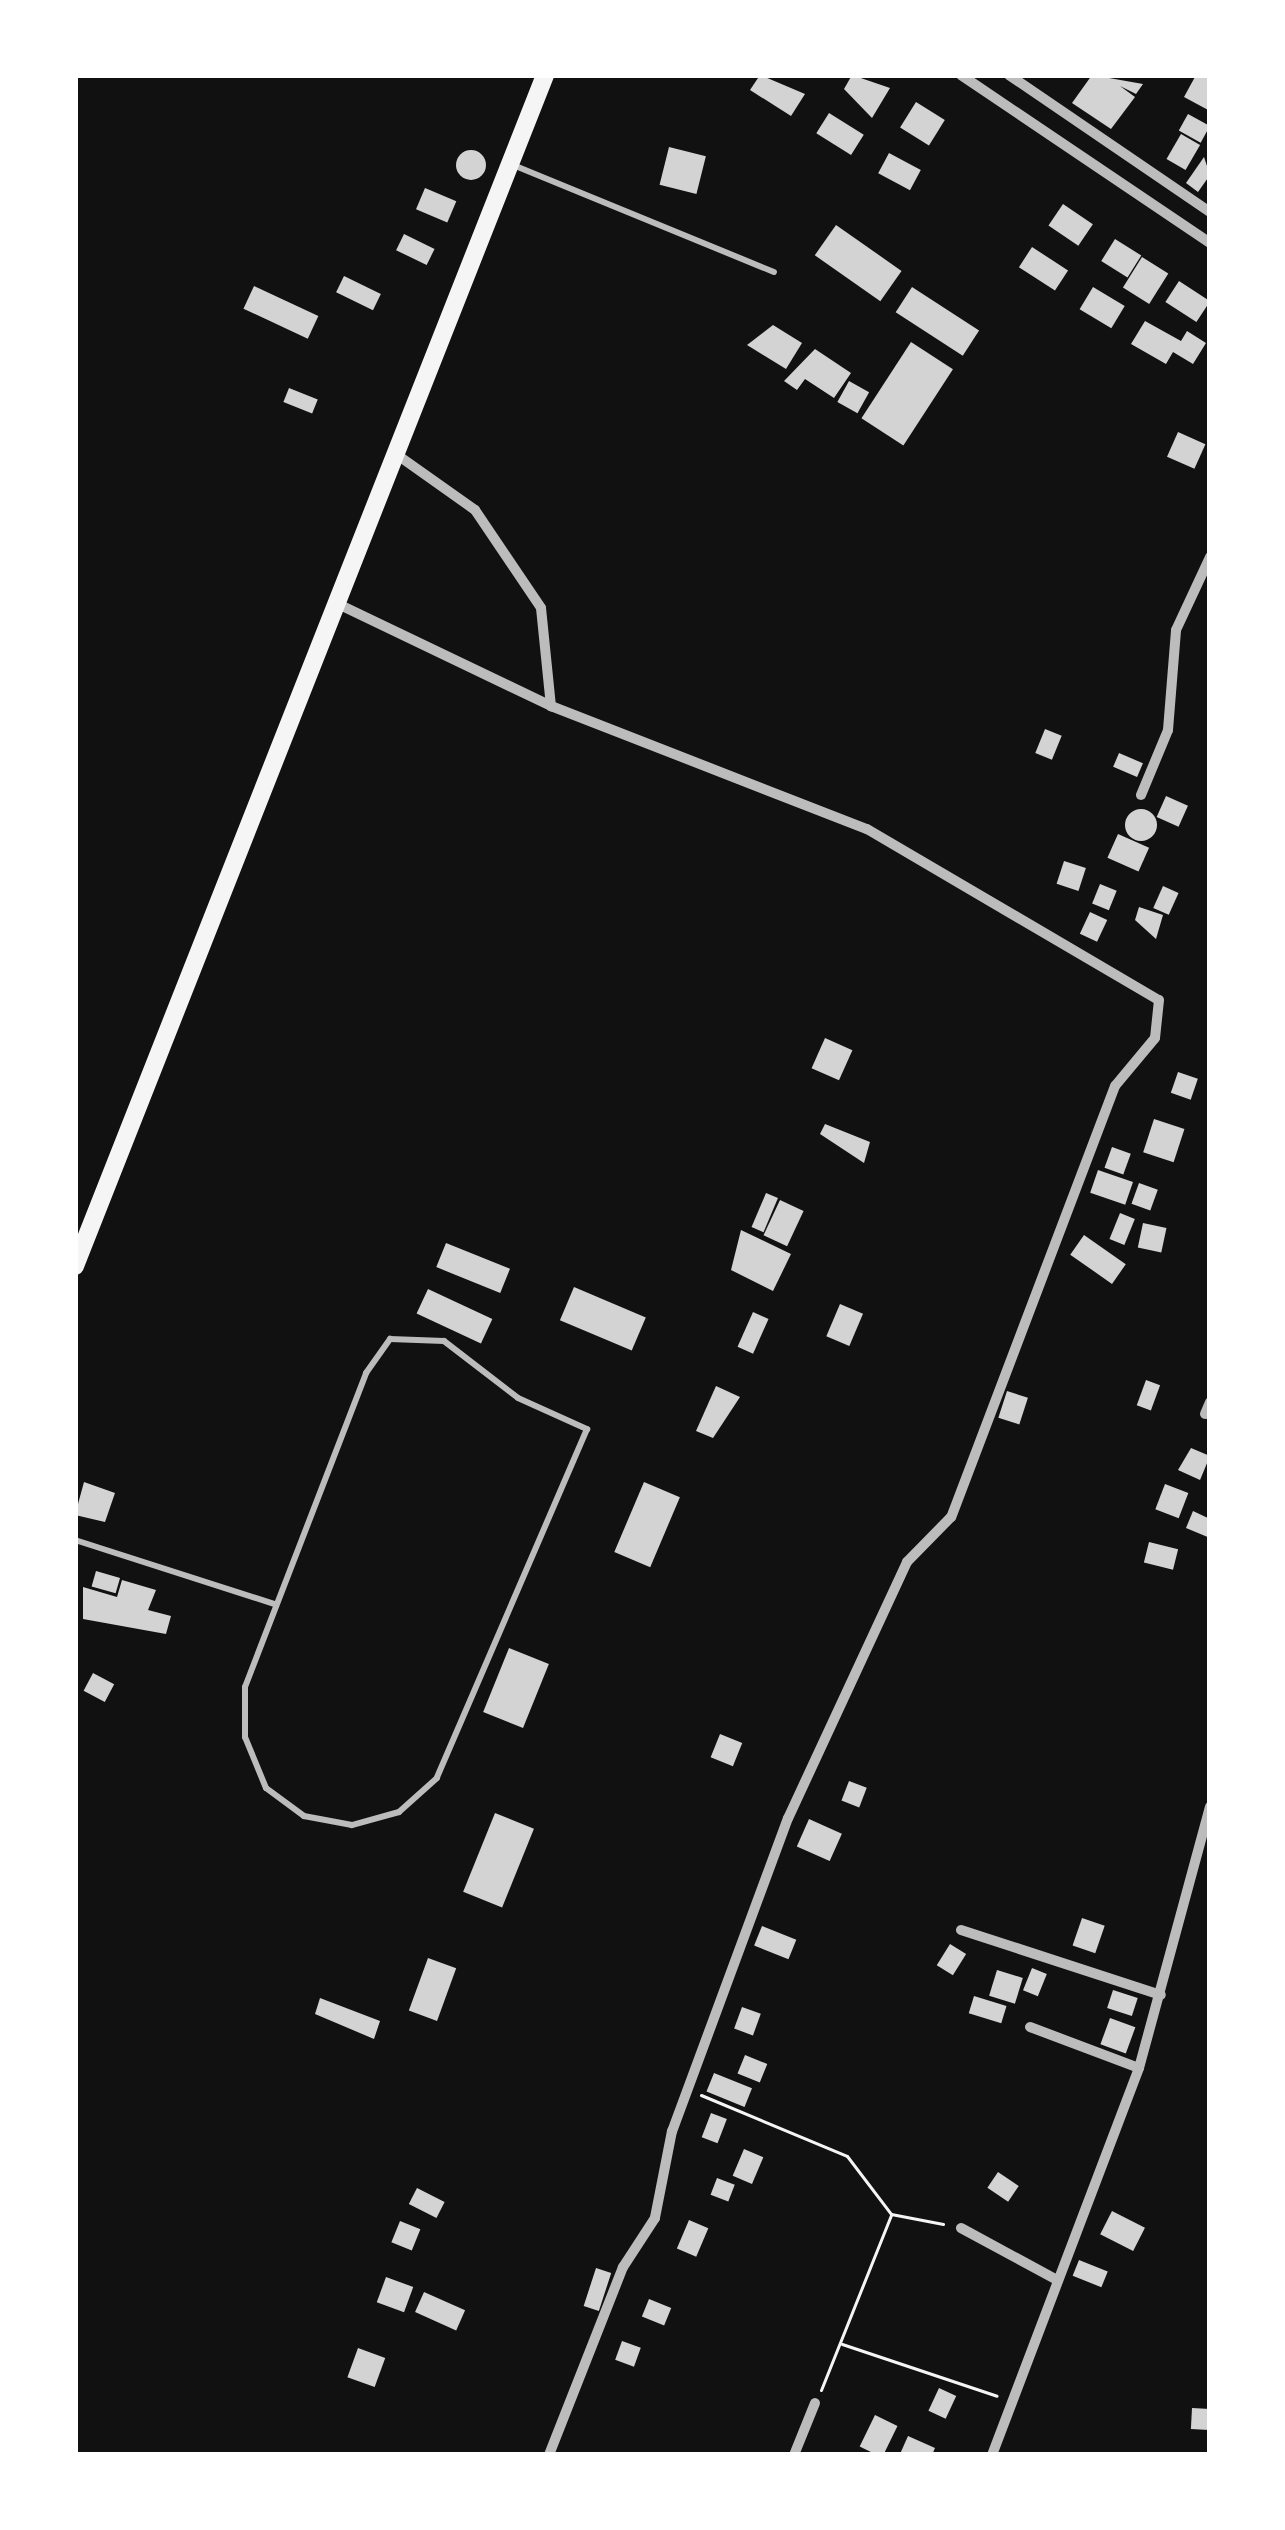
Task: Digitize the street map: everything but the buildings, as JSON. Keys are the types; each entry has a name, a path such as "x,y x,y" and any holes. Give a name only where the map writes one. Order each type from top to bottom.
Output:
{"main road":[{"path":"75,1266 545,75"}],"street":[{"path":"962,75 1210,243"},
{"path":"1009,75 1210,212"},
{"path":"394,454 475,509 541,608 551,706"},
{"path":"1142,795 1168,730 1176,630 1210,557"},
{"path":"336,603 551,706 867,829 1160,1000 1155,1038 1115,1086 951,1516 908,1562 838,1700 688,2090 655,2218 623,2267 549,2455"},
{"path":"992,2455 1139,2068 1210,1806"},
{"path":"961,1930 1161,1995"},
{"path":"1030,2027 1139,2068"},
{"path":"961,2228 1057,2280"},
{"path":"794,2455 815,2403"}],"lane":[{"path":"509,164 774,272"},
{"path":"390,1339 444,1341 518,1398 587,1429 437,1778 399,1812 352,1825 304,1816 266,1788 245,1737 245,1687 274,1604 390,1339"},
{"path":"75,1540 274,1604"}],"path":[{"path":"688,2090 847,2156 891,2213 961,2228"},
{"path":"815,2403 891,2213"},
{"path":"840,2343 1012,2402"}]}
